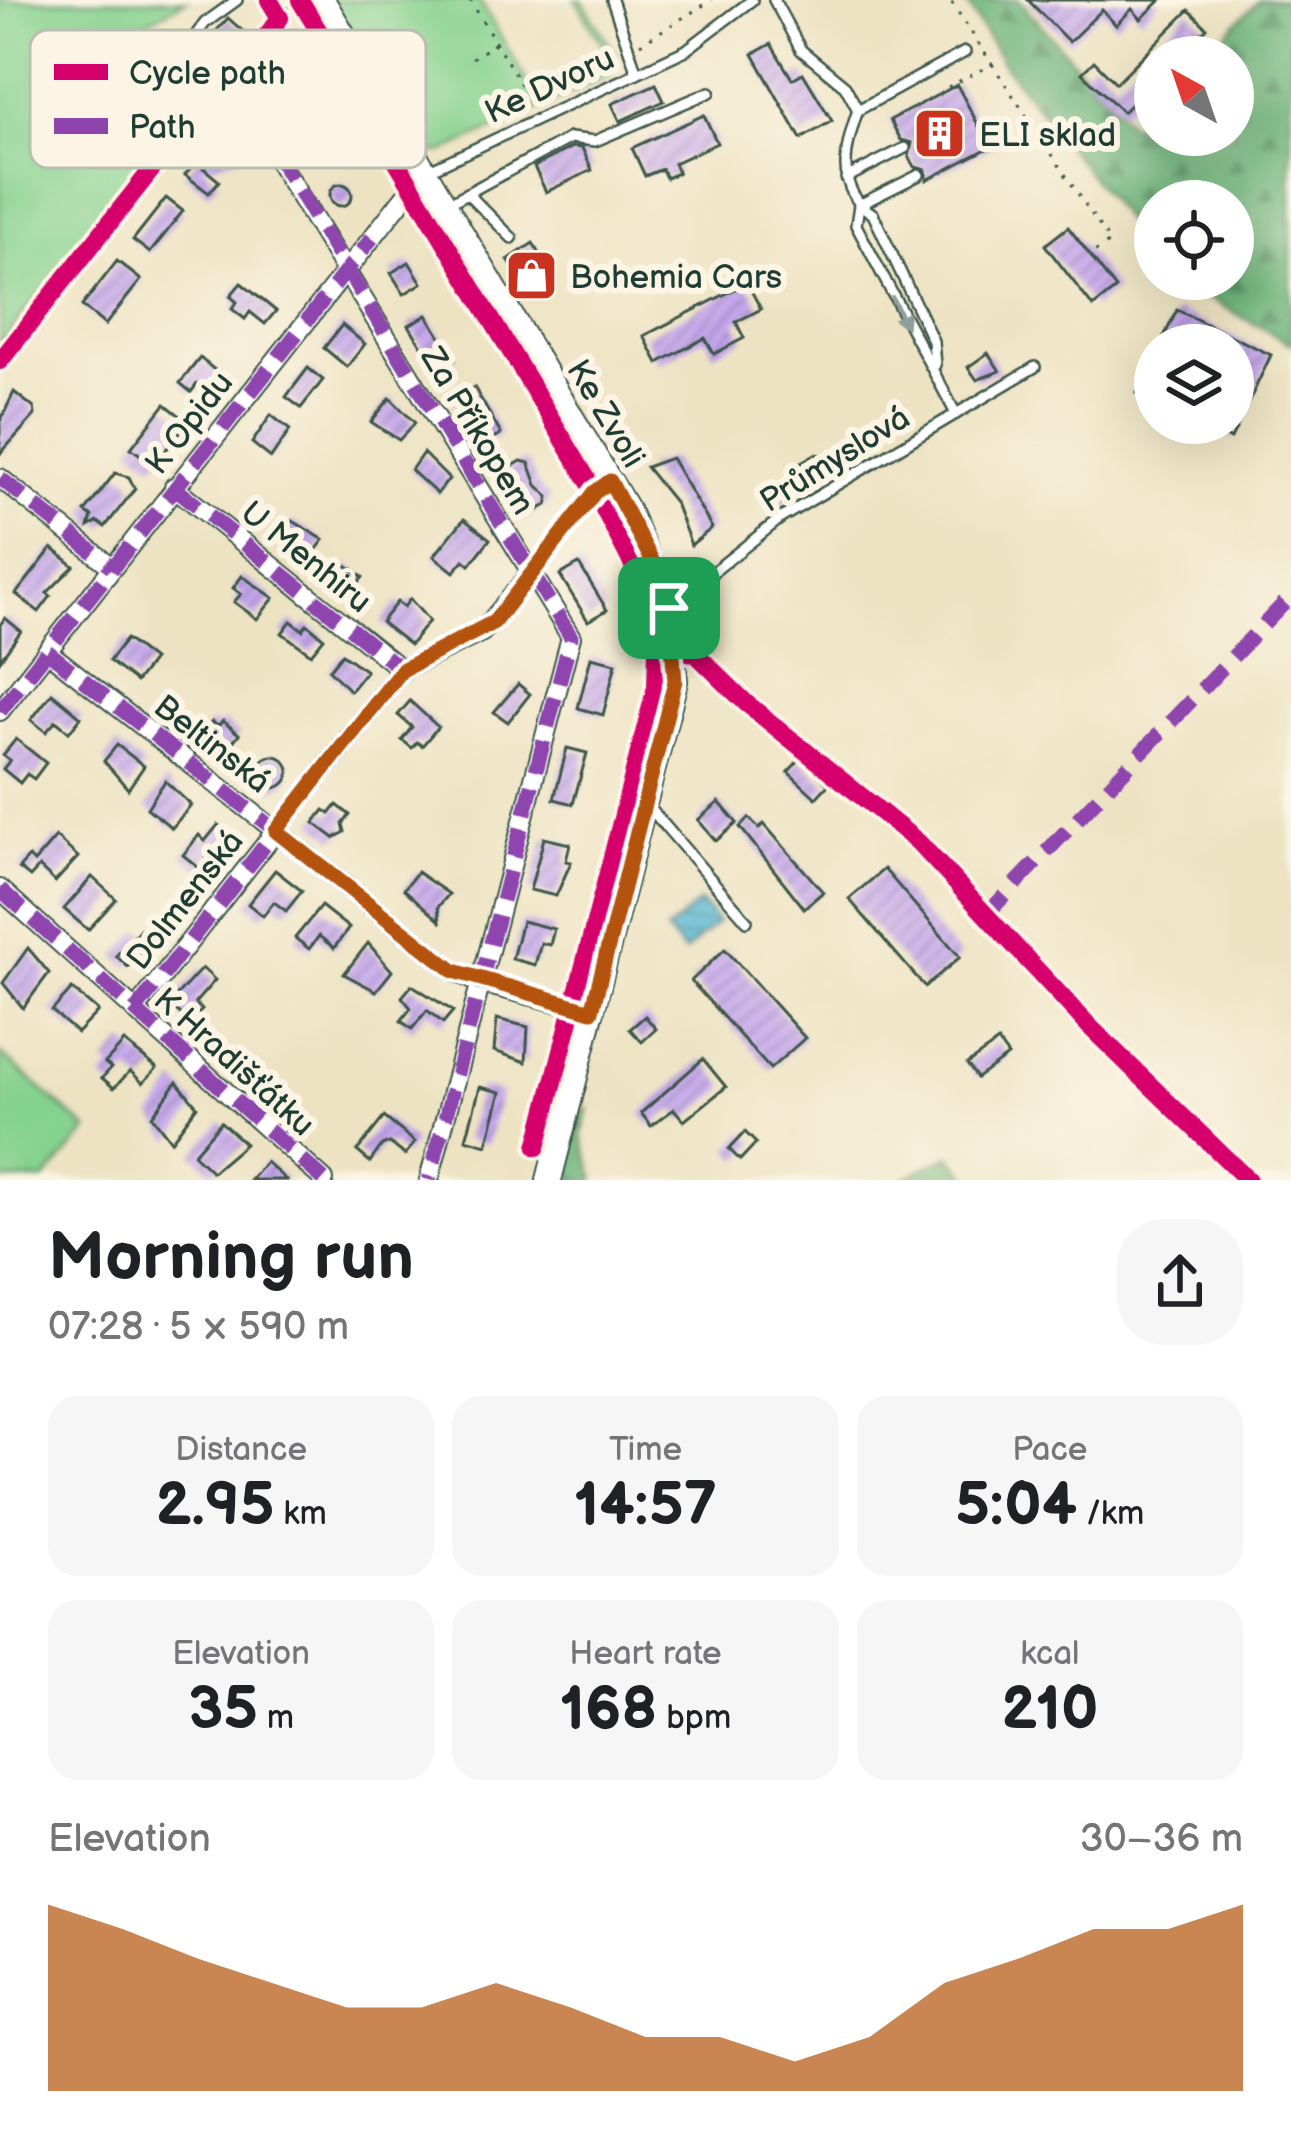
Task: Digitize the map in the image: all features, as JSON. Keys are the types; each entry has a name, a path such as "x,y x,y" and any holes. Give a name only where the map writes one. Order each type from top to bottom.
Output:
{"street":[{"path":"0,362 153,168"},
{"name":"Za Příkopem","path":"284,168 571,637 429,1180"},
{"name":"Ke Zvoli","path":"421,168 626,509 669,608 675,681 549,1180"},
{"name":"K Opidu","path":"0,711 424,172"},
{"path":"0,478 112,567"},
{"name":"U Menhiru","path":"174,488 402,670"},
{"name":"Dolmenská","path":"135,1011 402,670 482,632 530,574"},
{"name":"Beltinská","path":"47,651 454,971 480,983 592,1011"},
{"name":"K Hradišťátku","path":"0,889 324,1180"}],"lane":[{"path":"200,30 237,0"},
{"path":"612,0 637,74"},
{"name":"Ke Dvoru","path":"424,172 686,50 752,0"},
{"path":"774,0 801,50 845,86 858,110"},
{"path":"956,414 856,224 859,206 846,178 846,144 858,110 964,52"},
{"path":"444,206 570,138 595,141 710,92"},
{"path":"846,178 904,148"},
{"path":"859,206 919,175"},
{"path":"467,193 512,238"},
{"path":"859,206 873,214 933,340 934,365"},
{"name":"Průmyslová","path":"669,608 781,518 1035,367"},
{"path":"645,802 747,921"}],"path":[{"path":"269,0 280,18"},
{"path":"271,30 297,0 317,10"},
{"path":"470,0 541,118"},
{"path":"472,58 496,43"},
{"path":"992,64 1110,242 1090,255"},
{"path":"506,100 524,90"},
{"path":"584,473 606,514"},
{"path":"530,574 595,492"}],"green space":[{"path":"0,0 186,0 132,30 30,30 30,168 143,168 0,343"},
{"path":"331,0 479,0 536,97 548,90 551,94 600,66 598,61 608,54 576,0 582,0 615,53 610,75 444,152 427,154 426,30 349,30"},
{"path":"965,0 1019,0 1131,126 1134,123 1134,156 1254,156 1254,36 1224,36 1259,0 1291,0 1291,344 1212,300 1254,300 1254,180 1134,180 1134,232 1003,64"},
{"path":"0,1053 88,1130 45,1180 0,1180"},
{"path":"588,1109 582,1136 595,1180 569,1180 564,1164 575,1117"},
{"path":"950,1155 971,1180 902,1180"}],"water":[{"path":"700,902 718,922 684,952 666,931"}],"building":[{"path":"1028,0 1161,0 1141,19 1132,9 1116,25 1102,10 1069,42"},
{"path":"1189,10 1207,28 1199,36 1163,36"},
{"path":"228,18 241,30 217,30"},
{"path":"771,44 792,79 803,73 832,121 801,139 753,54"},
{"path":"1094,61 1116,83 1134,65 1134,101 1123,112 1082,73"},
{"path":"656,84 664,101 620,121 612,104"},
{"name":"ELI sklad","path":"957,85 990,147 927,180 926,170 915,167 909,156 912,143 901,140 890,120"},
{"path":"704,115 717,143 674,163 678,173 666,178 662,169 645,176 632,148"},
{"path":"572,147 582,148 592,170 546,192 534,167"},
{"path":"191,168 203,168 219,181 209,193 185,175"},
{"path":"341,184 352,195 341,206 330,195"},
{"path":"166,198 183,211 150,253 133,240"},
{"path":"1068,227 1116,289 1093,307 1045,245"},
{"path":"533,243 553,274 532,296 508,260"},
{"path":"117,261 141,280 105,325 82,306"},
{"path":"409,262 422,283 404,294 391,273"},
{"path":"241,283 276,311 265,324 250,312 245,319 232,309 237,302 230,296"},
{"path":"747,283 761,309 736,322 744,338 714,354 705,338 658,363 644,336"},
{"path":"1177,310 1206,324 1170,324"},
{"path":"427,315 455,360 437,371 409,325"},
{"path":"342,325 365,344 347,367 324,348"},
{"path":"1254,347 1271,355 1254,391"},
{"path":"988,353 1000,371 977,380 968,367"},
{"path":"200,358 223,377 210,394 197,384 191,392 180,383"},
{"path":"308,368 323,380 301,408 286,397"},
{"path":"474,387 501,434 482,445 454,399"},
{"path":"14,392 34,408 35,415 0,454 0,422"},
{"path":"390,398 415,423 399,440 371,422"},
{"path":"165,404 188,422 154,465 131,448"},
{"path":"271,415 290,430 271,458 252,443"},
{"path":"423,453 449,479 437,494 411,470"},
{"path":"821,455 828,474 782,504 775,493 807,471 801,462"},
{"path":"671,458 712,528 691,545 675,503 646,467"},
{"path":"521,461 529,463 537,485 549,497 547,505 526,517 500,474"},
{"path":"115,473 129,477 135,489 105,527 98,522 89,527 92,517 85,512"},
{"path":"464,519 490,539 470,565 464,560 454,572 434,556"},
{"path":"293,521 324,540 306,563 280,538"},
{"path":"52,548 74,566 47,593 51,596 39,612 16,594"},
{"path":"345,564 363,577 348,596 331,583"},
{"path":"579,564 607,610 588,621 560,575"},
{"path":"242,576 274,598 257,619 234,602 241,594 233,588"},
{"path":"410,599 429,621 410,645 381,622 397,602 404,607"},
{"path":"5,618 21,631 0,660 0,625"},
{"path":"291,621 303,630 307,624 324,638 311,654 282,633"},
{"path":"126,639 153,660 136,682 109,661"},
{"path":"342,654 366,671 350,691 329,670"},
{"path":"591,657 616,663 603,715 578,708"},
{"path":"518,684 530,694 508,722 494,712"},
{"path":"52,693 81,717 69,732 56,721 46,732 31,720"},
{"path":"410,701 438,727 422,746 417,742 412,748 402,740 412,727 398,715"},
{"path":"223,721 239,734 225,752 202,734 212,722 218,726"},
{"path":"16,739 46,763 34,779 27,774 20,783 3,769 10,760 3,755"},
{"path":"117,745 144,766 128,789 104,761"},
{"path":"567,748 587,753 573,804 554,799"},
{"path":"273,756 284,761 289,772 284,783 273,788 262,783 257,772 262,761"},
{"path":"800,759 828,785 816,798 788,772"},
{"path":"165,781 191,805 172,828 147,808"},
{"path":"719,802 737,823 716,841 698,820"},
{"path":"337,805 350,815 343,824 345,832 334,838 314,823 324,810 330,814"},
{"path":"749,818 759,828 764,824 823,892 804,908 740,827"},
{"path":"218,825 238,840 224,858 214,849 199,868 183,855 199,835 205,841"},
{"path":"56,837 78,857 55,882 39,867 30,877 19,868 29,857 34,862"},
{"path":"544,838 570,844 566,861 571,862 556,896 530,890"},
{"path":"884,869 960,957 925,987 849,899"},
{"path":"275,870 302,891 286,911 274,902 263,916 248,904"},
{"path":"417,872 449,894 438,907 440,921 404,889"},
{"path":"92,877 116,899 88,930 64,909"},
{"path":"321,906 349,928 334,948 319,936 309,949 295,938"},
{"path":"522,921 554,929 550,945 541,943 535,965 512,959"},
{"path":"140,929 153,941 128,967 116,956"},
{"path":"368,943 392,971 376,991 344,974"},
{"path":"28,948 49,973 23,1008 3,983"},
{"path":"725,949 805,1038 770,1069 691,981"},
{"path":"202,968 215,980 195,1003 202,1010 190,1022 169,1004"},
{"path":"412,985 453,1011 443,1023 427,1010 412,1029 401,1021 411,1008 402,997"},
{"path":"72,989 98,1011 77,1033 52,1011"},
{"path":"645,1016 656,1029 642,1042 630,1029"},
{"path":"497,1019 528,1027 526,1062 494,1051"},
{"path":"124,1042 157,1068 143,1083 130,1071 114,1088 102,1078 111,1068 105,1063"},
{"path":"998,1042 1008,1056 977,1078 967,1064"},
{"path":"703,1059 726,1087 684,1121 674,1109 651,1126 641,1113"},
{"path":"177,1082 197,1106 171,1141 152,1116"},
{"path":"480,1087 501,1092 487,1145 466,1139"},
{"path":"384,1117 415,1142 405,1155 390,1143 382,1145 370,1162 357,1151"},
{"path":"221,1122 245,1144 212,1172 193,1154"},
{"path":"745,1132 756,1143 740,1160 729,1149"},
{"path":"266,1162 286,1180 250,1180"}],"marked path":[{"path":"591,64 595,71"},
{"path":"285,168 571,637 429,1180"},
{"path":"0,711 372,238"},
{"path":"0,478 112,567"},
{"path":"174,487 402,670"},
{"path":"135,1011 402,670 482,632 530,574"},
{"path":"984,917 1291,596"},
{"path":"47,651 454,971 480,983 592,1011"},
{"path":"0,889 324,1180"}],"cycle path":[{"path":"269,0 280,18 271,30"},
{"path":"300,0 318,30"},
{"path":"0,361 153,168"},
{"path":"401,168 595,492 650,598 657,648 695,653 746,703 918,842 1089,1026 1248,1180"},
{"path":"537,1147 656,687 657,648"}],"place":[{"name":"ELI sklad","path":"940,134"},
{"name":"Bohemia Cars","path":"531,276"}],"route":[{"path":"610,481 656,568 669,608 675,681 592,1011 480,983 454,971 276,831 402,670 494,622 595,492 610,481"}]}
